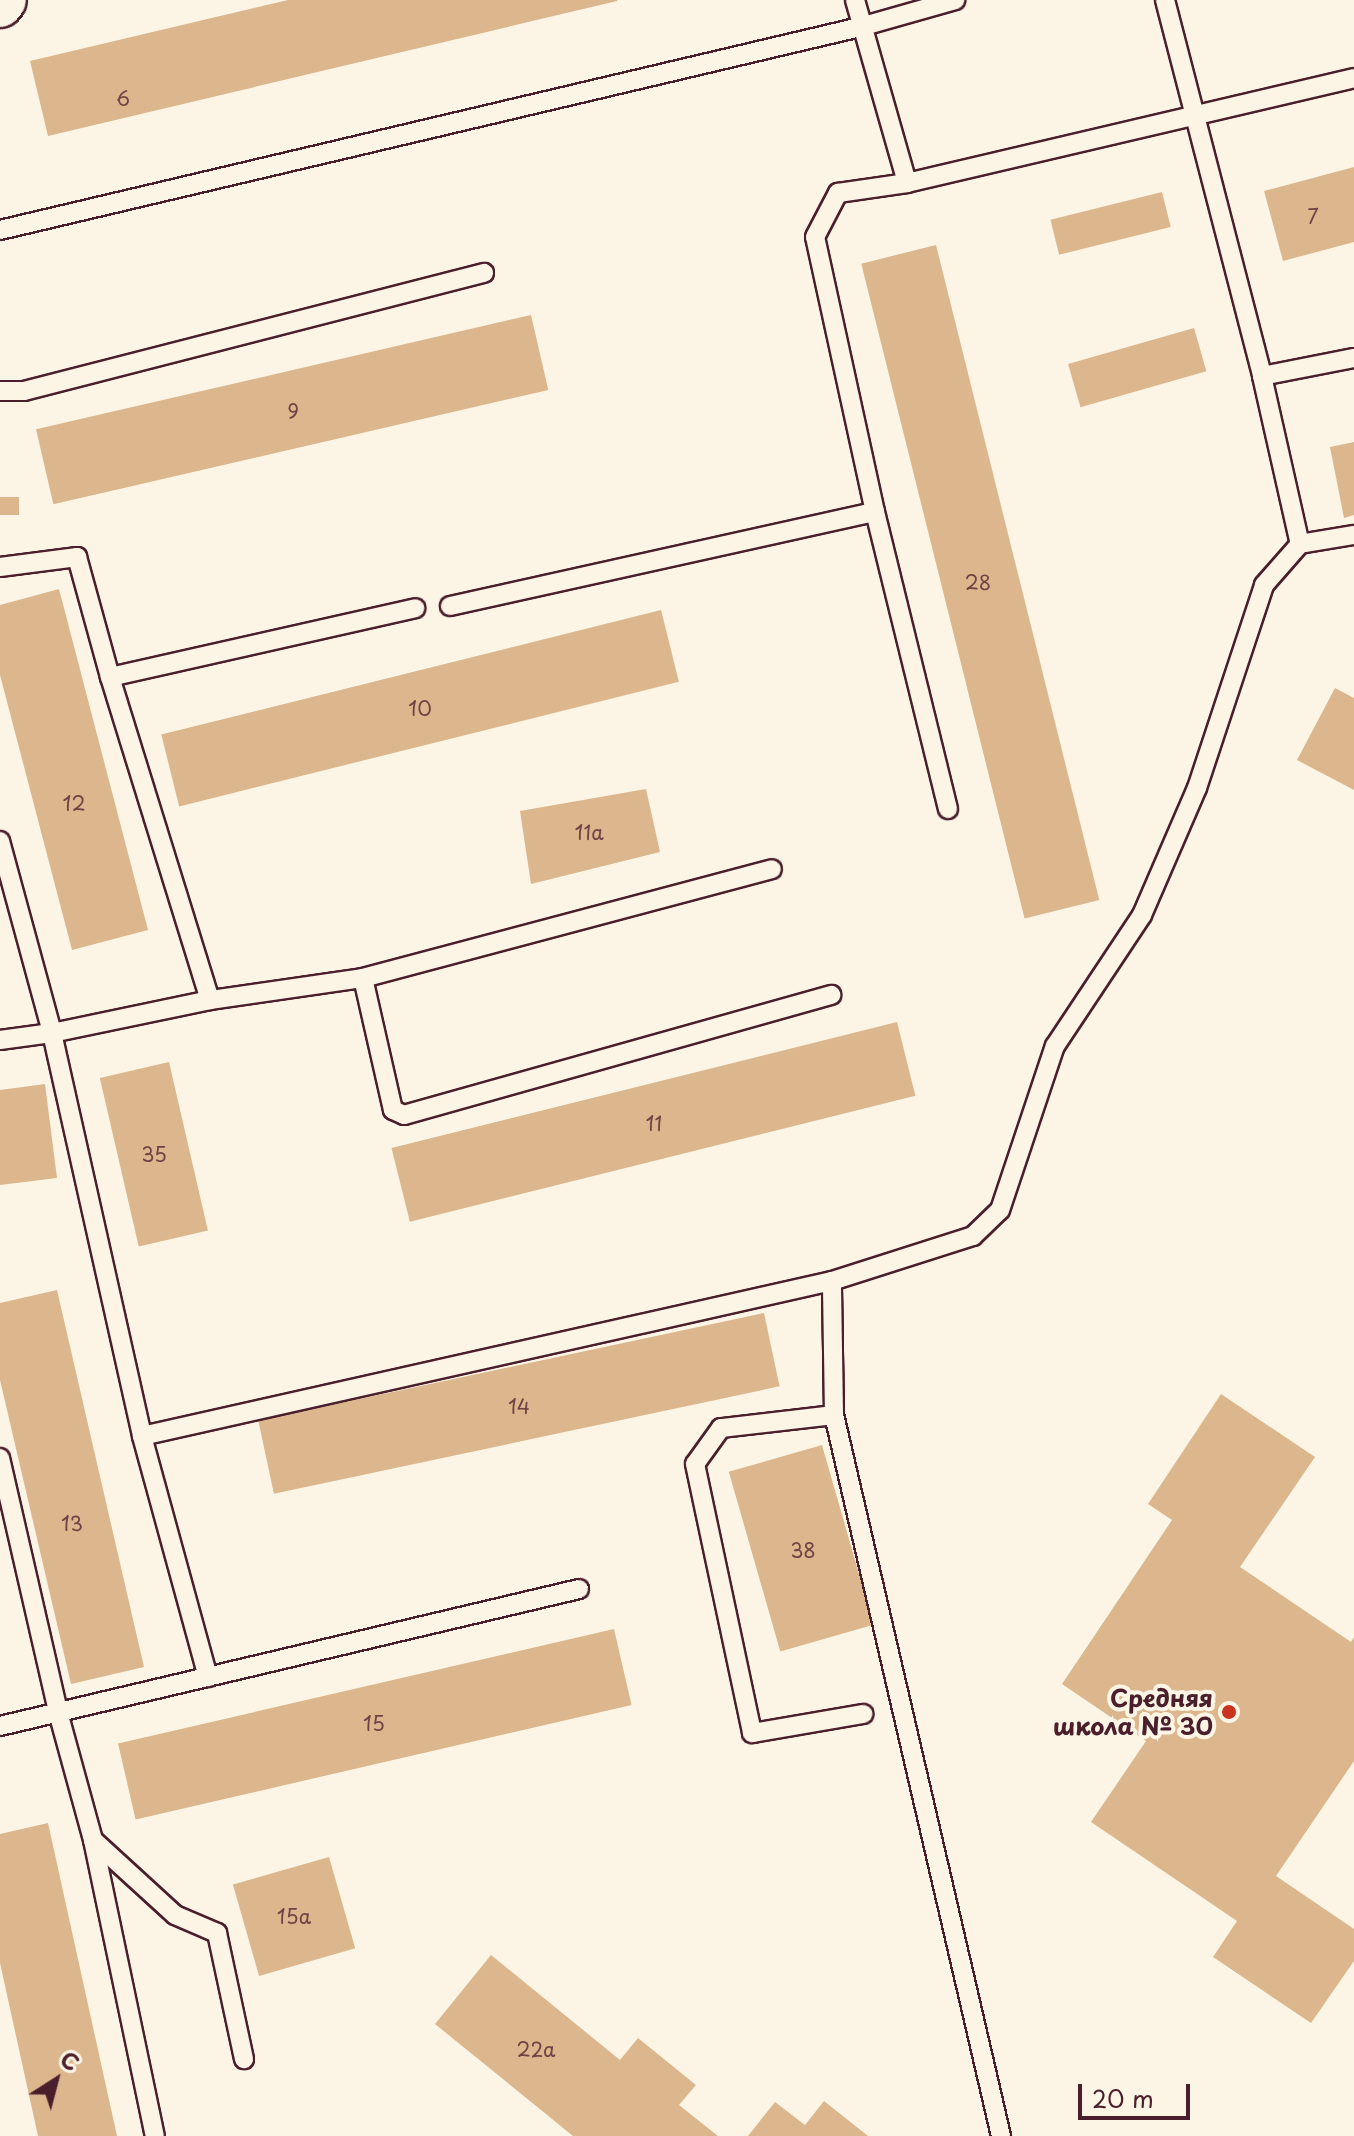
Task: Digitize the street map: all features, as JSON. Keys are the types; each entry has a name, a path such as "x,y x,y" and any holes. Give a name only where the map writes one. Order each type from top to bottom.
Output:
{"main road":[{"path":"0,5 4,0"}],"lane":[{"path":"855,0 907,183"},
{"path":"0,230 864,26 955,0"},
{"path":"1165,0 1262,376 1300,544"},
{"path":"948,809 875,512 815,237 838,193 907,183 1354,78"},
{"path":"0,391 24,391 484,273"},
{"path":"1262,376 1354,358"},
{"path":"450,606 875,512"},
{"path":"142,1436 832,1281 973,1236 1000,1210 1055,1046 1142,915 1197,788 1264,585 1300,544 1354,535"},
{"path":"0,567 77,557 110,677 210,1000"},
{"path":"110,677 415,608"},
{"path":"0,841 52,1033 142,1436 208,1677"},
{"path":"0,1040 52,1033 210,1000 363,978 772,869"},
{"path":"363,978 393,1110 404,1115 831,995"},
{"path":"832,1281 834,1415 1001,2136"},
{"path":"834,1415 721,1428 695,1464 752,1733 863,1714"},
{"path":"0,1458 58,1712 93,1840 155,2136"},
{"path":"0,1726 579,1589"},
{"path":"93,1840 175,1915 217,1933 244,2059"}],"building":[{"path":"288,0 617,1 48,136 30,61"},
{"path":"1354,167 1354,242 1283,261 1264,191"},
{"path":"1162,192 1171,227 1059,255 1050,220"},
{"path":"936,245 1099,900 1025,919 861,264"},
{"path":"531,315 548,390 53,504 36,429"},
{"path":"1194,328 1206,371 1080,407 1068,364"},
{"path":"1354,442 1354,515 1344,518 1330,447"},
{"path":"0,497 19,497 19,515 0,515"},
{"path":"59,589 148,930 72,950 0,675 0,605"},
{"path":"661,610 679,682 179,806 161,735"},
{"path":"1335,688 1354,698 1354,790 1297,760"},
{"path":"646,789 660,852 531,884 520,811"},
{"path":"897,1022 915,1096 410,1222 391,1148"},
{"path":"169,1062 208,1231 139,1247 100,1078"},
{"path":"45,1084 57,1178 0,1185 0,1090"},
{"path":"57,1290 144,1667 71,1684 0,1380 0,1303"},
{"path":"764,1313 780,1386 274,1494 258,1420"},
{"name":"Средняя школа № 30","path":"1221,1394 1315,1457 1240,1567 1351,1642 1354,1637 1354,1761 1276,1876 1354,1929 1354,1961 1311,2023 1213,1957 1237,1921 1091,1822 1146,1741 1062,1684 1172,1520 1148,1504"},
{"path":"822,1445 874,1625 780,1651 729,1472"},
{"path":"614,1629 632,1705 136,1820 118,1744"},
{"path":"48,1823 117,2136 38,2136 0,1963 0,1834"},
{"path":"329,1857 355,1948 259,1976 233,1885"},
{"path":"491,1955 620,2060 638,2038 696,2085 679,2105 718,2136 573,2136 435,2024"},
{"path":"824,2101 868,2136 748,2136 775,2102 805,2125"}],"place":[{"name":"Средняя школа № 30","path":"1229,1712"}]}
